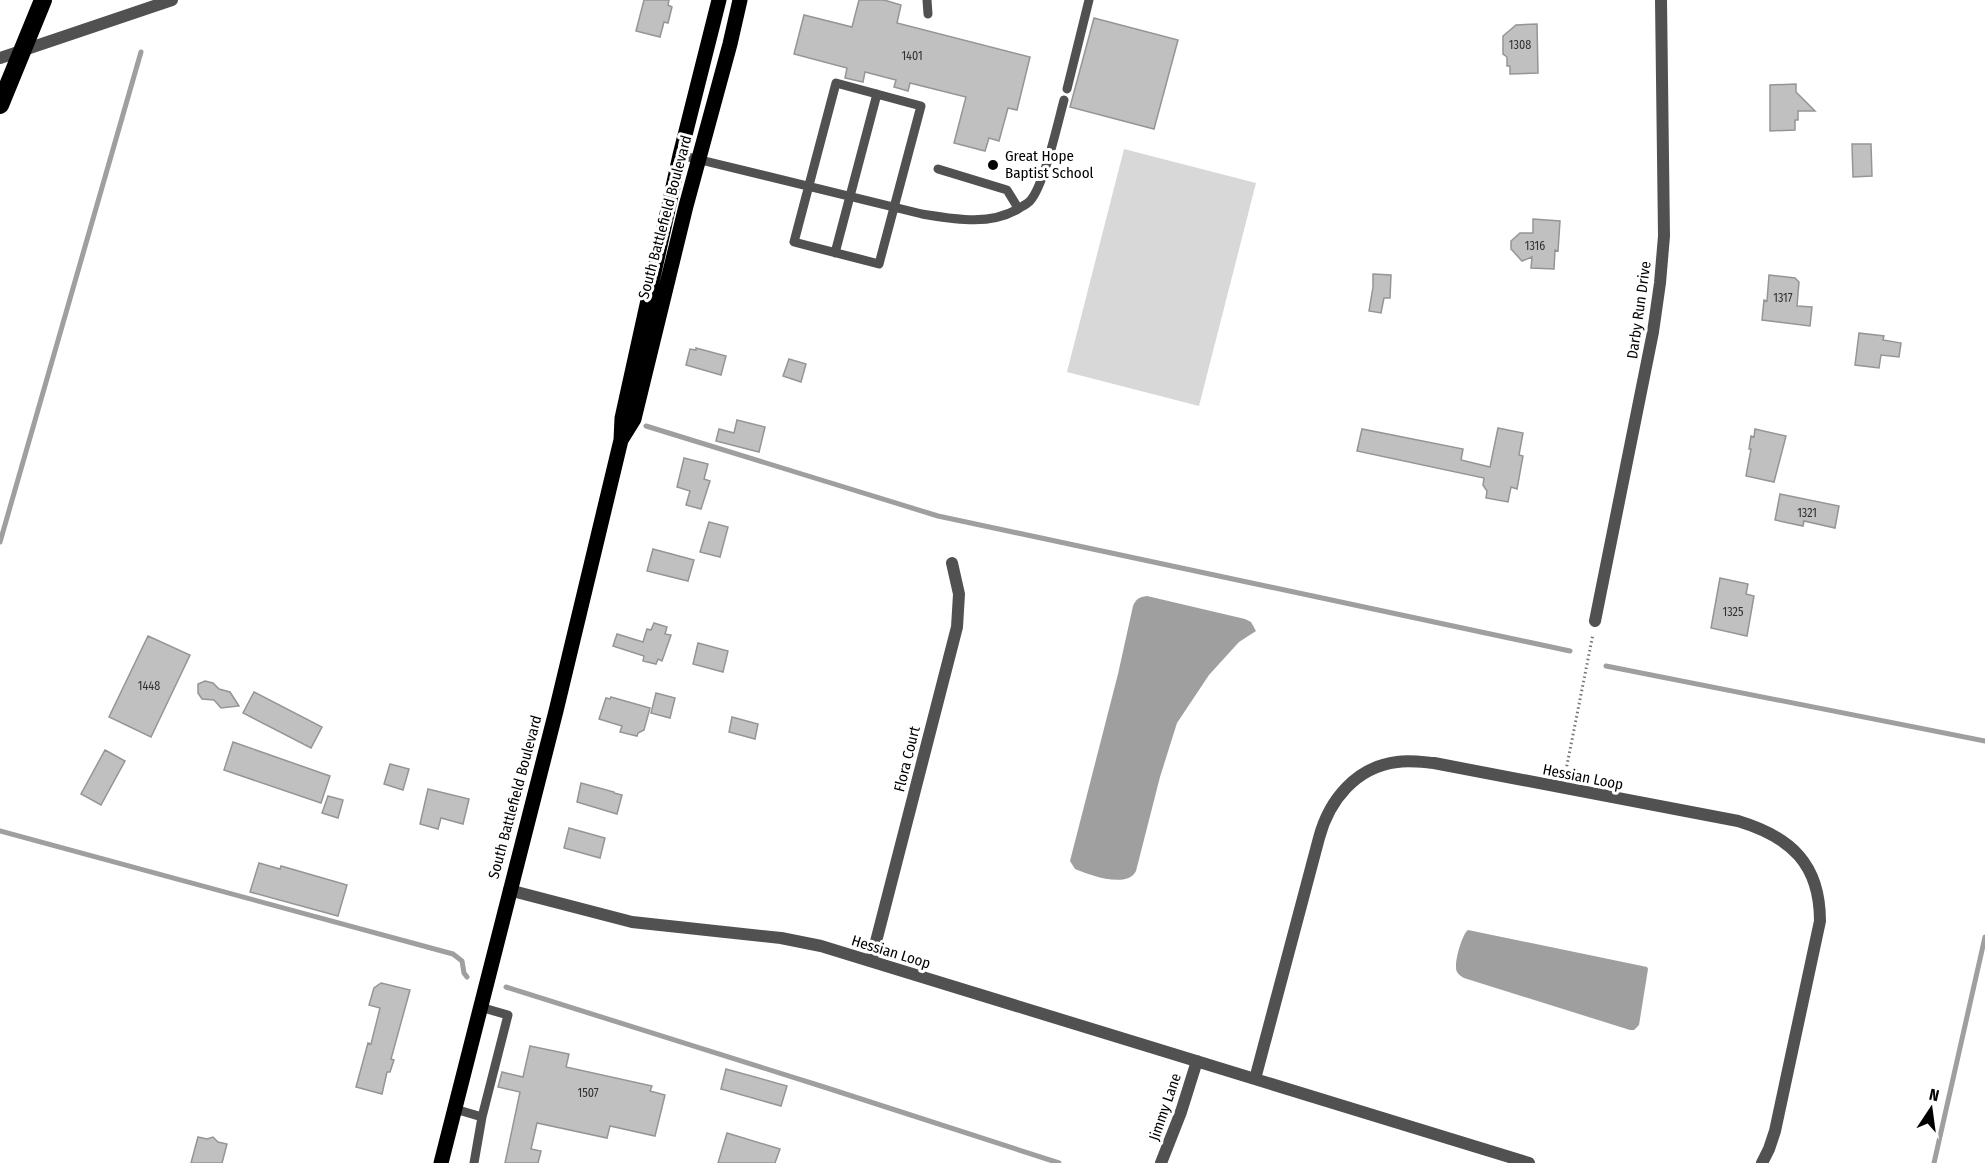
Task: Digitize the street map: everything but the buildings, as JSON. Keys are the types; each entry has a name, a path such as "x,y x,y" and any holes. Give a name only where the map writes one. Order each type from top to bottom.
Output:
{"highway":[{"path":"0,105 43,0"}],"main road":[{"name":"South Battlefield Boulevard","path":"441,1163 556,711 621,440 621,418 680,155 719,0"},
{"name":"South Battlefield Boulevard","path":"621,440 634,419 740,0"}],"street":[{"path":"0,58 172,0"},
{"name":"Darby Run Drive","path":"1595,621 1653,332 1660,283 1664,236 1661,0"},
{"name":"Flora Court","path":"871,961 957,627 959,594 952,563"},
{"name":"Hessian Loop","path":"1256,1079 1323,823 1333,804 1348,785 1364,773 1397,762 1434,763 1738,821 1760,828 1779,838 1796,852 1808,869 1816,888 1821,921 1775,1131 1762,1163"},
{"name":"Hessian Loop","path":"509,890 632,922 801,941 1529,1163"},
{"name":"Jimmy Lane","path":"1161,1163 1181,1112 1197,1061"}],"lane":[{"path":"927,0 928,14"},
{"path":"1067,90 1089,0"},
{"path":"836,83 921,106 879,264 794,242 808,187 836,83"},
{"path":"835,253 877,94"},
{"path":"680,155 922,214 958,220 980,220 1008,215 1030,201 1041,181 1064,100"},
{"path":"938,170 1007,190 1018,208"},
{"path":"474,1163 482,1117 508,1015 480,1008"},
{"path":"454,1109 482,1117"}],"path":[{"path":"1562,788 1595,621"}],"shaded area":[{"path":"1124,149 1256,183 1199,406 1067,372"},
{"path":"1147,596 1245,619 1251,622 1256,631 1239,642 1209,675 1177,723 1160,777 1136,871 1125,879 1107,879 1075,869 1070,861 1133,606 1138,599"},
{"path":"1468,930 1647,967 1639,1025 1634,1030 1630,1030 1464,978 1457,972 1456,963 1461,943"}],"waterway":[{"path":"0,542 141,52"},
{"path":"646,426 938,516 1570,651"},
{"path":"1606,666 1985,741"},
{"path":"0,831 453,954 462,961 467,977"},
{"path":"1934,1163 1985,937"},
{"path":"506,987 1059,1163"}],"place":[{"name":"Great Hope Baptist School","path":"993,165"}]}
